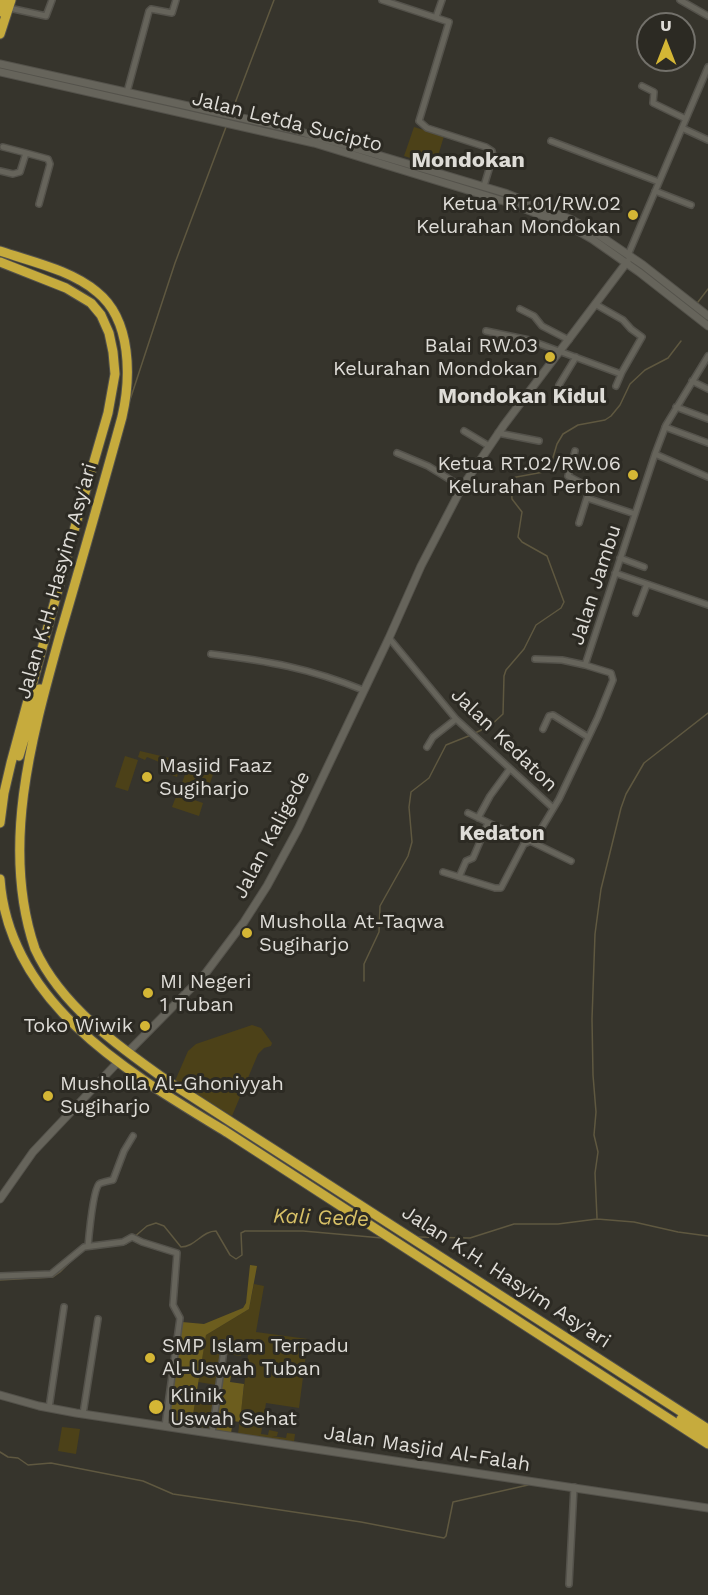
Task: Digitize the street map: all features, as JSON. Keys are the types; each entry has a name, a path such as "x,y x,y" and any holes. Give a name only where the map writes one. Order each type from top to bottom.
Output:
{"highway":[{"path":"0,34 6,5"},
{"name":"Jalan K.H. Hasyim Asy'ari","path":"0,251 59,272 98,292 114,313 124,342 128,373 126,401 24,764 16,807 15,880 21,910 35,949 50,975 82,1012 128,1052 182,1091 708,1429"},
{"name":"Jalan K.H. Hasyim Asy'ari","path":"0,262 60,285 86,299 101,315 112,345 115,375 112,400 11,764 0,823"},
{"path":"112,345 124,342"},
{"path":"34,675 36,682 40,682 60,613 70,603"},
{"path":"11,764 19,754 38,689 43,689 43,697"},
{"name":"Jalan K.H. Hasyim Asy'ari","path":"0,879 13,938 27,966 65,1014 118,1062 157,1090 240,1140 708,1444"},
{"path":"182,1091 189,1101 246,1137 245,1142 240,1140"},
{"path":"653,1394 648,1393 647,1397 708,1438"}],"street":[{"path":"6,5 46,16 52,0"},
{"path":"127,92 149,11 151,9 172,13 176,0"},
{"path":"382,0 447,20 449,23 419,121 427,128 492,151 493,156 484,186"},
{"path":"409,8 412,0"},
{"path":"436,17 442,0"},
{"path":"680,0 708,16"},
{"name":"Jalan Letda Sucipto","path":"0,64 184,104 429,173 484,186 540,206 586,232 708,316"},
{"path":"627,259 708,67"},
{"name":"Jalan Letda Sucipto","path":"0,72 182,113 300,135"},
{"path":"642,86 654,92 654,104 686,118"},
{"path":"699,87 708,89"},
{"path":"182,113 184,104"},
{"path":"682,128 708,140"},
{"path":"552,141 659,182"},
{"path":"3,147 50,161 39,204"},
{"path":"0,171 13,174 20,172 26,153"},
{"name":"Jalan Letda Sucipto","path":"429,173 586,232"},
{"path":"655,191 692,205"},
{"name":"Jalan Kaligede","path":"128,1052 201,978 251,912 278,868 389,638 421,566 462,487 489,446 627,259"},
{"name":"Jalan Letda Sucipto","path":"680,298 708,326"},
{"path":"596,304 623,320 642,336 616,386"},
{"path":"520,309 534,316 542,326 569,340"},
{"path":"486,331 529,340 621,374"},
{"name":"Jalan Jambu","path":"459,877 501,888 553,808 588,737 614,678 609,673 585,665 665,427 708,356"},
{"path":"559,385 576,357"},
{"path":"692,381 708,389"},
{"path":"676,407 708,419"},
{"path":"665,427 708,443"},
{"path":"464,431 489,446"},
{"path":"498,434 539,441"},
{"path":"575,451 568,476 588,487 579,523"},
{"path":"397,453 428,466 462,487"},
{"path":"655,454 708,477"},
{"path":"587,498 635,514"},
{"path":"620,558 644,567"},
{"path":"615,573 708,605"},
{"path":"636,613 648,584"},
{"name":"Jalan Kedaton","path":"389,638 456,719 553,808"},
{"path":"211,654 291,666 327,676 363,690"},
{"path":"535,659 562,660 585,665"},
{"path":"543,729 549,716 553,715 588,737"},
{"path":"427,747 433,737 456,719"},
{"path":"478,818 490,796 509,770"},
{"path":"468,813 571,861"},
{"path":"442,872 459,877 466,861 473,858 488,823"},
{"path":"0,1199 33,1152 118,1062"},
{"path":"88,1246 98,1187 101,1183 113,1180 132,1136"},
{"path":"0,1276 51,1274 81,1248 122,1243 135,1238 176,1252 173,1305 180,1318 165,1426"},
{"path":"49,1408 64,1307"},
{"path":"83,1414 98,1319"},
{"path":"212,1433 225,1343"},
{"path":"222,1368 245,1371"},
{"name":"Jalan Masjid Al-Falah","path":"0,1395 83,1414 708,1508"},
{"path":"569,1584 574,1487"}],"shaded area":[{"path":"414,127 444,136 435,166 404,156"},
{"path":"140,751 182,761 177,777 161,771 164,764 147,757 145,760 138,757"},
{"path":"125,756 138,760 128,791 115,787"},
{"path":"189,763 215,769 207,791 182,783"},
{"path":"177,794 203,803 199,816 172,807"},
{"path":"252,1025 261,1028 272,1043 258,1054 232,1116 175,1081 188,1051 196,1044"},
{"path":"250,1265 257,1266 249,1309 206,1335 191,1427 167,1423 182,1322 204,1324 243,1308 246,1303"},
{"path":"254,1284 264,1286 256,1332 308,1339 299,1408 266,1403 261,1434 268,1435 269,1430 278,1432 277,1436 272,1436 286,1438 287,1433 295,1434 294,1442 238,1434 249,1347 242,1346 241,1356 226,1354 214,1430 191,1427 197,1390 216,1393 217,1385 198,1382 206,1335 249,1309"},
{"path":"223,1370 232,1371 230,1382 244,1384 240,1422 233,1421 231,1433 214,1430"},
{"path":"62,1427 80,1429 76,1454 58,1451"}],"waterway":[{"path":"232,111 274,0"},
{"path":"129,403 175,263 226,127"},
{"path":"698,302 708,289"},
{"path":"475,733 490,726 503,714 506,670 524,649 536,625 561,608 564,602 547,556 522,542 518,537 522,512 512,499 511,478 549,471 557,444 563,434 578,425 605,420 611,416 620,405 630,384 645,370 668,358 681,341"},
{"path":"597,1218 595,1173 598,1152 594,1135 596,1112 592,1019 595,934 601,889 621,808 626,794 644,763 708,713"},
{"path":"364,981 364,964 379,932 380,906 408,856 412,842 409,807 411,792 429,778 446,745 471,735"},
{"name":"Kali Gede","path":"417,1237 470,1238 514,1224 558,1224 597,1219 634,1222 708,1236"},
{"name":"Kali Gede","path":"101,1247 126,1244 147,1226 156,1223 164,1226 181,1247 216,1231 230,1255 236,1259 242,1255 241,1233 245,1231 303,1231 382,1238"},
{"name":"Kali Gede","path":"0,1280 53,1277 73,1259"},
{"path":"0,1452 8,1457 18,1458 28,1465 51,1463 143,1481 173,1494 361,1522 444,1538 453,1502 528,1485"}],"place":[{"name":"Ketua RT.01/RW.02 Kelurahan Mondokan","path":"633,215"},
{"name":"Balai RW.03 Kelurahan Mondokan","path":"550,357"},
{"name":"Ketua RT.02/RW.06 Kelurahan Perbon","path":"633,475"},
{"name":"Masjid Faaz Sugiharjo","path":"147,777"},
{"name":"Musholla At-Taqwa Sugiharjo","path":"247,933"},
{"name":"MI Negeri 1 Tuban","path":"148,993"},
{"name":"Toko Wiwik","path":"145,1026"},
{"name":"Musholla Al-Ghoniyyah Sugiharjo","path":"48,1096"},
{"name":"SMP Islam Terpadu Al-Uswah Tuban","path":"150,1358"},
{"name":"Klinik Uswah Sehat","path":"156,1407"}],"district":[{"name":"Mondokan","path":"468,161"},
{"name":"Mondokan Kidul","path":"522,397"},
{"name":"Kedaton","path":"502,834"}]}
